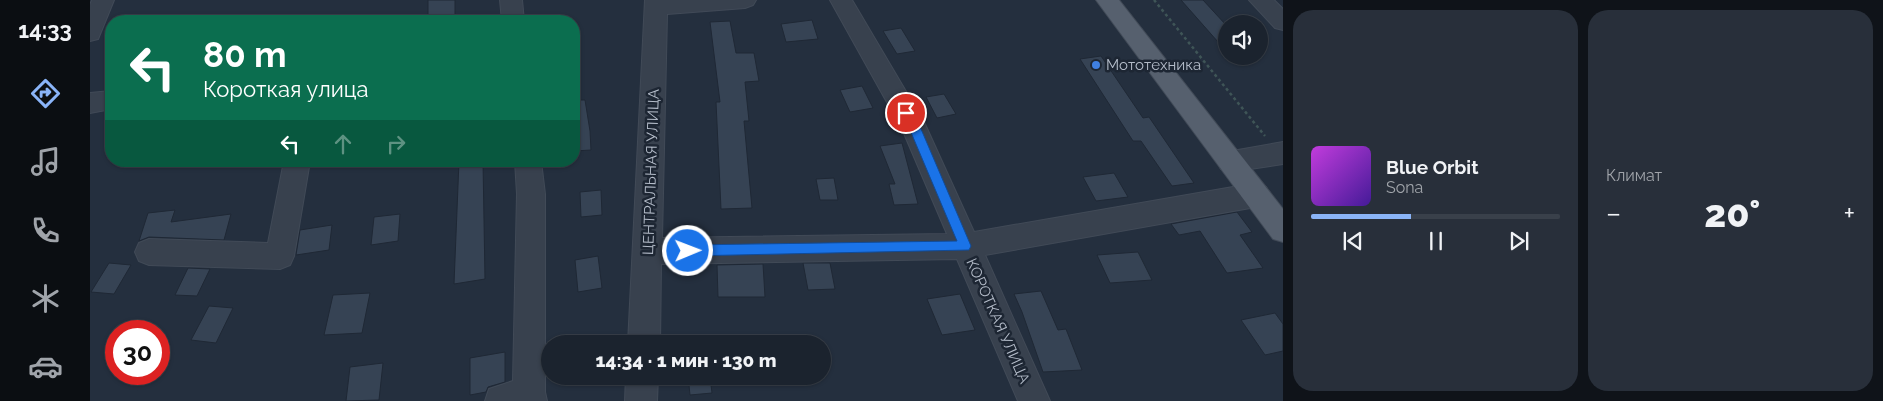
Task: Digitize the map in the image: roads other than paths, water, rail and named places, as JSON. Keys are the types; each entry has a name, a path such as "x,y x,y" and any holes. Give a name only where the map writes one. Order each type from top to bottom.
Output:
{"main road":[{"path":"1107,0 1283,230"}],"street":[{"path":"90,33 103,0"},
{"path":"511,0 512,15"},
{"path":"656,4 745,0"},
{"name":"КОРОТКАЯ УЛИЦА","path":"841,0 915,129 1034,401"},
{"path":"1260,0 1283,22"},
{"name":"ЦЕНТРАЛЬНАЯ УЛИЦА","path":"644,335 656,4"},
{"path":"90,103 105,101"},
{"path":"1230,161 1282,154"},
{"path":"149,252 280,256 296,167"},
{"path":"520,398 532,194 529,167"},
{"path":"648,251 965,246 1256,195"},
{"path":"641,401 642,385"}],"place":[{"name":"Мототехника","path":"1096,65"}]}
